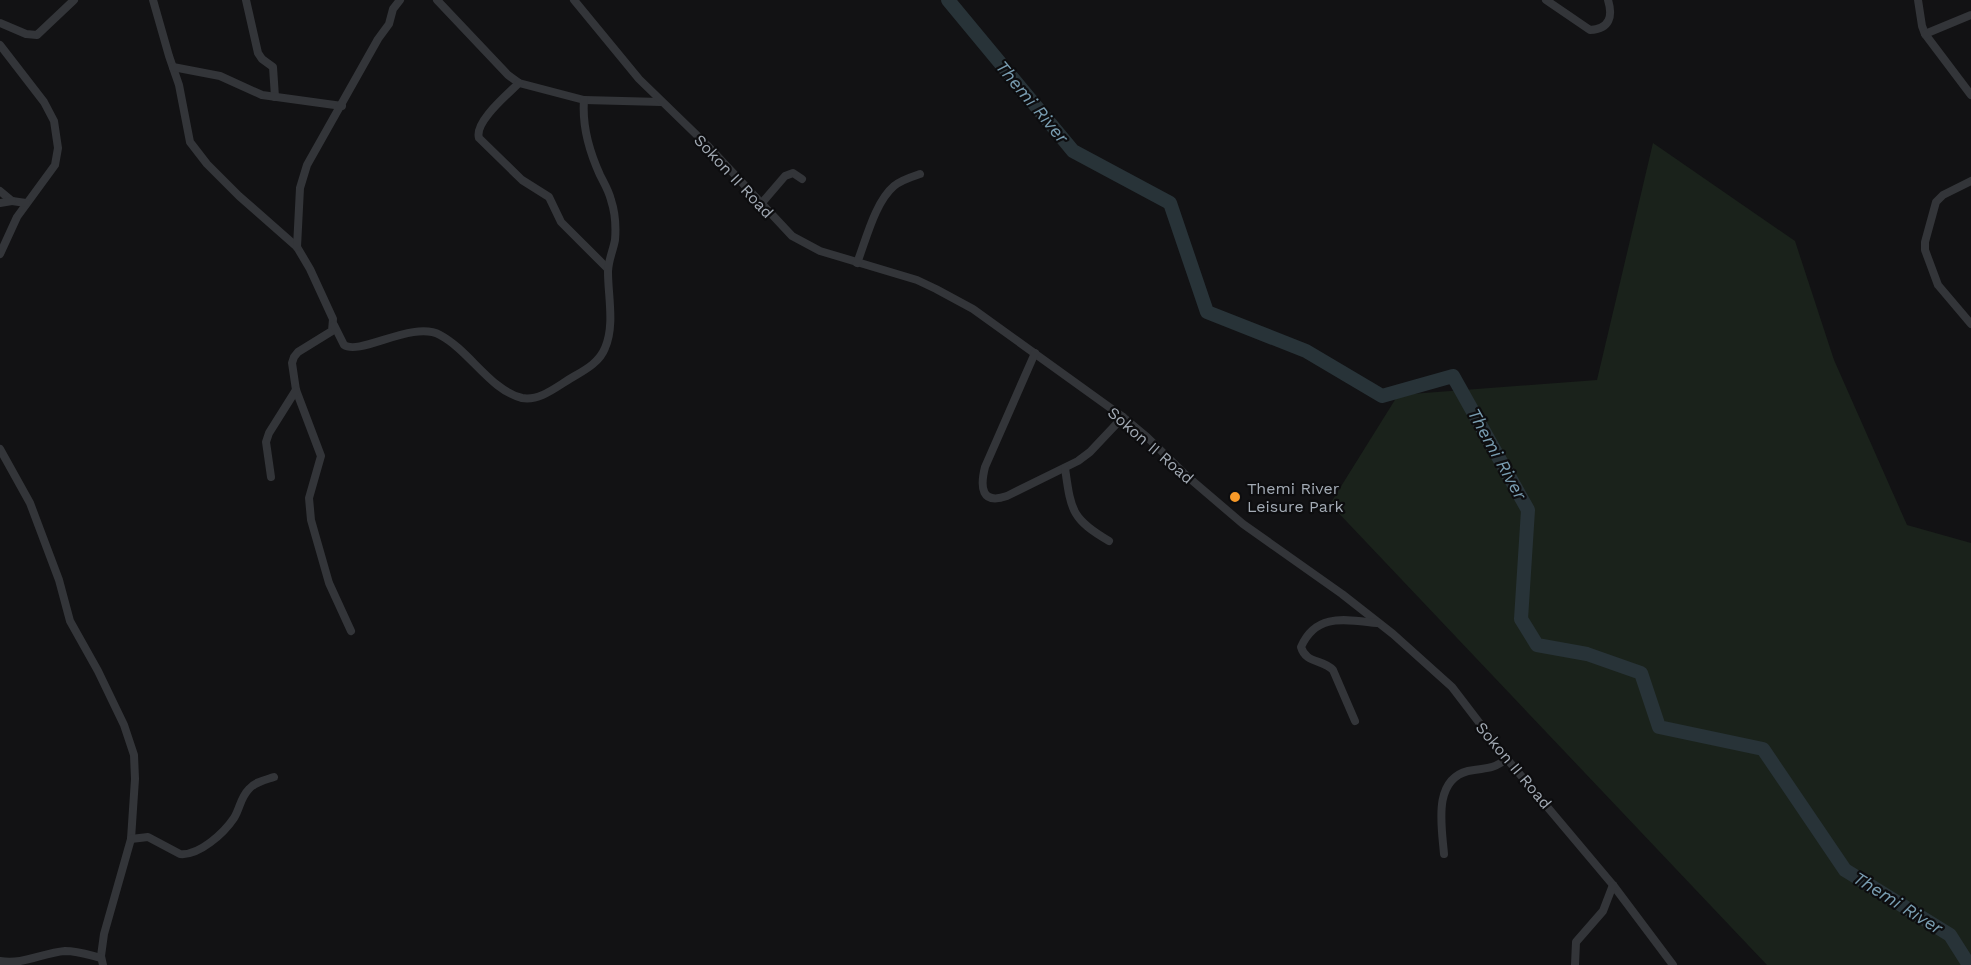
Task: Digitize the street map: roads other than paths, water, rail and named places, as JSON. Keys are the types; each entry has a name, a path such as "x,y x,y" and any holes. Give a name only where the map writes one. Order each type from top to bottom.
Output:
{"street":[{"path":"0,23 26,34 37,35 74,0"},
{"path":"153,0 172,67 180,85 185,125 194,148 239,196 297,247 316,280 344,345 353,349 407,333 424,331 437,333 466,354 501,388 523,398 536,398 551,391 592,365 602,356 606,347 609,332 608,269 615,240 614,212 589,145 583,122 584,100"},
{"path":"246,0 260,57 273,67 275,97"},
{"path":"297,247 300,188 307,165 378,39 389,24 393,9 400,0"},
{"path":"437,0 508,75 519,83 584,100 661,102"},
{"name":"Sokon II Road","path":"574,0 639,79 707,145 784,229 820,251 894,273 936,289 973,309 1123,417 1227,512 1342,594 1393,634 1452,687 1507,759 1613,885 1673,965"},
{"path":"1546,0 1590,30 1598,30 1611,17 1608,0"},
{"path":"1918,0 1925,34 1971,95"},
{"path":"1925,34 1971,15"},
{"path":"0,45 44,102 54,121 58,137 55,165 17,216 0,254"},
{"path":"172,67 220,76 254,93 342,106"},
{"path":"519,83 482,123 477,133 479,138 522,180 549,197 561,222 608,269"},
{"path":"761,204 785,176 793,173 802,179"},
{"path":"857,263 882,200 893,186 904,179 920,174"},
{"path":"1971,181 1943,195 1936,202 1925,242 1925,250 1938,285 1971,324"},
{"path":"0,191 12,201"},
{"path":"0,203 12,201 26,203"},
{"path":"334,325 331,332 298,352 292,363 296,390 321,456 310,491 310,520 329,583 351,631"},
{"path":"1035,353 981,483 982,490 992,498 999,499 1065,468 1090,452 1123,417"},
{"path":"271,477 266,442 269,433 296,390"},
{"path":"0,449 30,503 43,533 70,621 98,671 131,742 135,779 131,839 104,934 102,962 74,951 63,951 22,961 0,961"},
{"path":"1065,468 1069,497 1077,518 1109,541"},
{"path":"1355,721 1333,670 1327,664 1310,660 1301,647 1311,629 1324,622 1341,620 1379,623"},
{"path":"1444,854 1442,802 1450,783 1463,773 1487,770 1507,759"},
{"path":"131,839 148,837 180,854 186,855 194,852 226,828 235,816 243,796 251,787 274,777"},
{"path":"1575,965 1576,942 1604,911 1613,885"}],"waterway":[{"name":"Themi River","path":"948,0 1073,151 1170,203 1207,312 1306,351 1382,396 1453,376 1528,510 1521,619 1537,645 1587,654 1641,673 1659,727 1763,749 1845,870 1950,935 1969,965"}],"place":[{"name":"Themi River Leisure Park","path":"1235,497"}]}
